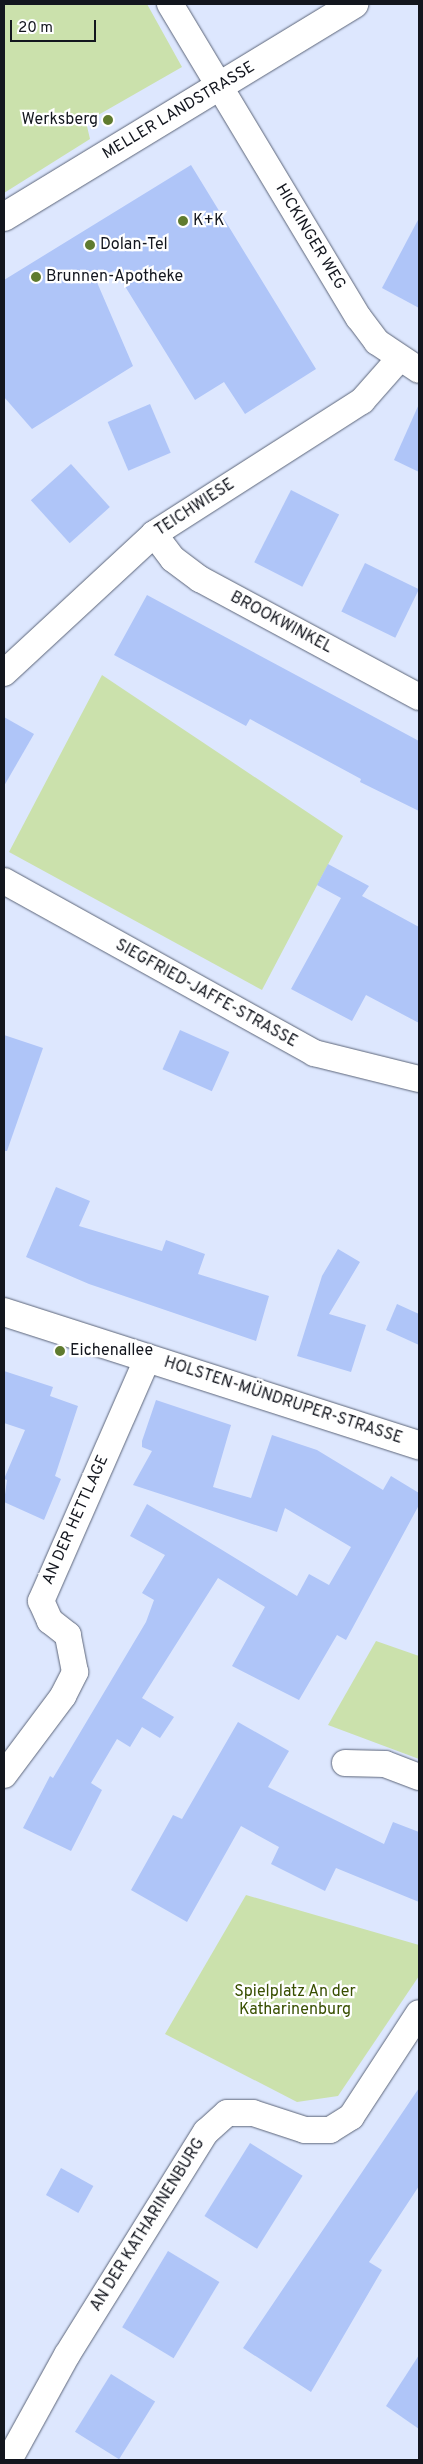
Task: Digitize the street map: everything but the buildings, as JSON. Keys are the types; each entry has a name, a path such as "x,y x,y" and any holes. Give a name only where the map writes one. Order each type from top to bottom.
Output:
{"street":[{"name":"HICKINGER WEG","path":"170,4 359,318 377,342 409,365"},
{"name":"MELLER LANDSTRASSE","path":"4,217 354,4"},
{"name":"TEICHWIESE","path":"4,673 154,534 362,401 409,365"},
{"name":"BROOKWINKEL","path":"154,534 173,559 200,579 419,697"},
{"name":"SIEGFRIED-JAFFE-STRASSE","path":"4,881 314,1053 419,1079"},
{"name":"HOLSTEN-MÜNDRUPER-STRASSE","path":"4,1312 419,1445"},
{"name":"AN DER HETTLAGE","path":"4,1775 63,1696 75,1672 68,1635 50,1621 41,1600 148,1357"},
{"path":"345,1763 385,1764 419,1777"},
{"name":"AN DER KATHARINENBURG","path":"8,2460 67,2355 206,2132 227,2114 253,2113 305,2130 330,2130 352,2117 419,2013"}],"green space":[{"path":"4,4 147,4 182,67 86,122 90,139 4,193"},
{"path":"102,675 343,836 262,990 9,852"},
{"path":"376,1641 419,1656 419,1759 328,1725"},
{"name":"Spielplatz An der Katharinenburg","path":"246,1895 419,1945 419,1976 338,2096 297,2102 165,2034"}],"place":[{"name":"Werksberg","path":"108,120"},
{"name":"K+K","path":"183,221"},
{"name":"Dolan-Tel","path":"90,245"},
{"name":"Brunnen-Apotheke","path":"36,277"},
{"name":"Eichenallee","path":"60,1351"}]}
